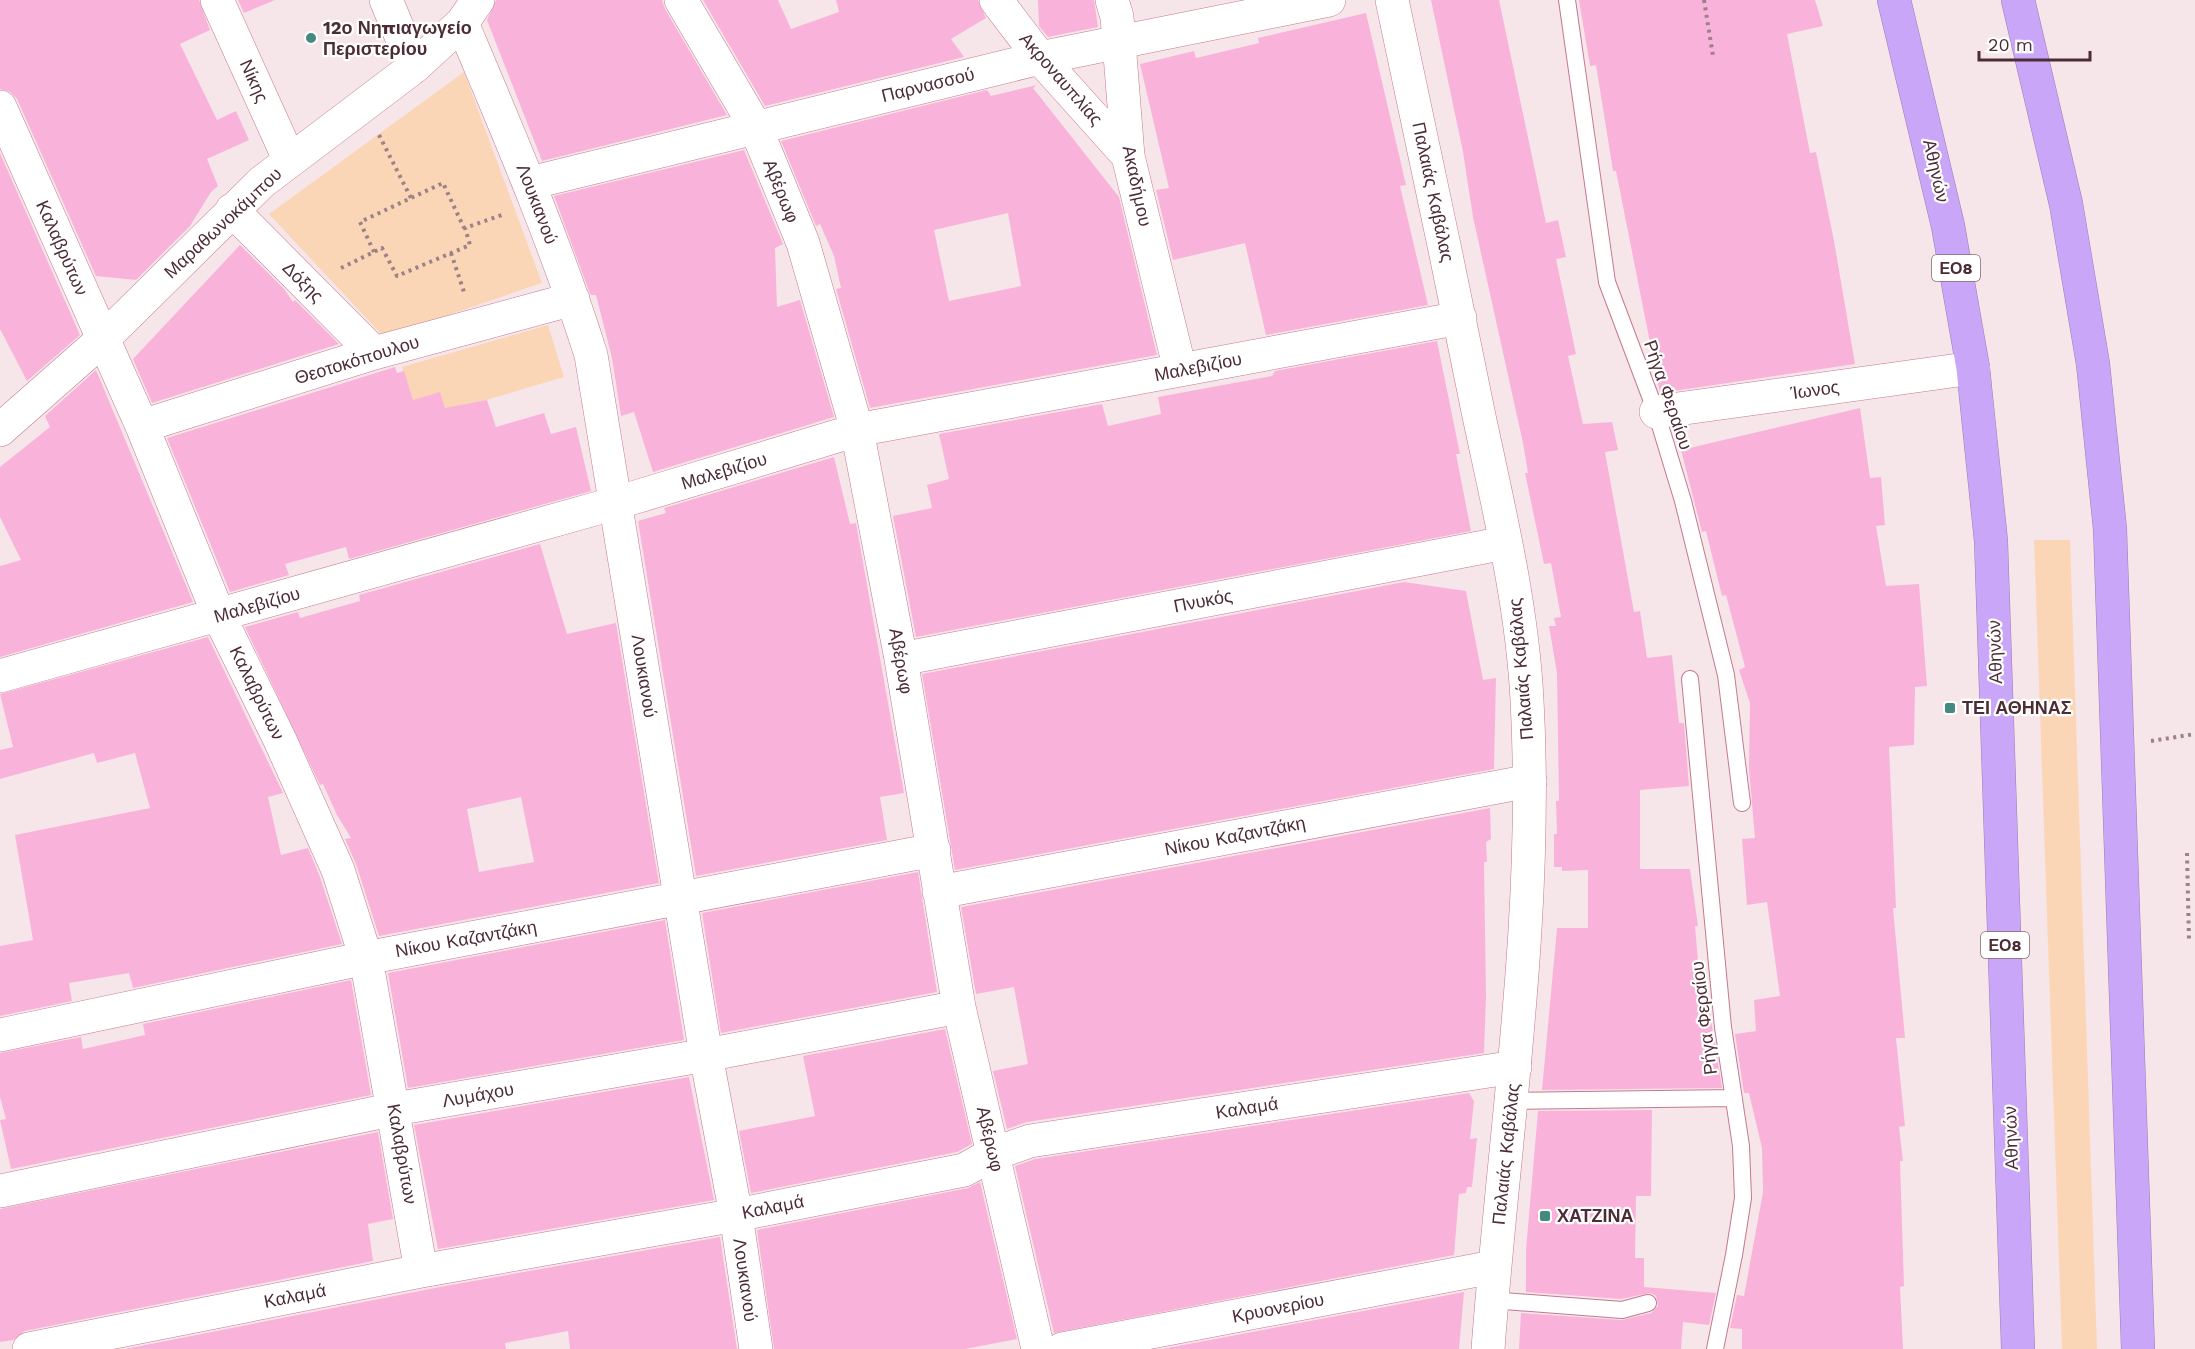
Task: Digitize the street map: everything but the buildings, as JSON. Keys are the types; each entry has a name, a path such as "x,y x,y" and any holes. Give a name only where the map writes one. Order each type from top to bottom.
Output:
{"highway":[{"name":"Αθηνών","path":"1894,0 1948,226 1973,368 1991,541 2018,1349"},
{"path":"2018,0 2066,204 2093,364 2110,529 2138,1349"}],"street":[{"name":"Νίκης","path":"217,0 290,161"},
{"path":"386,0 414,67"},
{"name":"Αβέρωφ","path":"681,0 755,126 803,243 856,430 901,659 958,1006 1038,1349"},
{"name":"Ακροναυπλίας","path":"996,0 1040,58 1128,156"},
{"name":"Ακαδήμου","path":"1112,0 1117,17 1128,156 1180,370"},
{"name":"Παρνασσού","path":"533,193 755,126 1119,40 1329,0"},
{"name":"Παλαιάς Καβάλας","path":"1392,0 1460,318 1522,635 1530,781 1529,872 1515,1067 1493,1267 1488,1349"},
{"name":"Μαραθωνοκάμπου","path":"0,430 102,340 231,210 290,161 414,67 470,11"},
{"name":"Λουκιανού","path":"470,11 591,355 706,1055 736,1215 756,1349"},
{"name":"Καλαβρύτων","path":"0,107 142,426 219,616 280,740 338,870 366,958 395,1109 421,1270"},
{"name":"Δόξης","path":"231,210 374,353"},
{"name":"Θεοτοκόπουλου","path":"142,426 374,353 573,299"},
{"name":"Μαλεβιζίου","path":"0,676 616,503 856,430 1460,318"},
{"name":"Ίωνος","path":"1656,412 1973,368"},
{"name":"Πνυκός","path":"901,659 1505,543"},
{"name":"Νίκου Καζαντζάκη","path":"939,892 1530,781"},
{"name":"Νίκου Καζαντζάκη","path":"0,1035 366,958 934,850"},
{"name":"Λυμάχου","path":"0,1191 395,1109 706,1055 958,1006"},
{"name":"Καλαμά","path":"29,1349 421,1270 736,1215 964,1170 993,1154 1030,1141 1515,1067"},
{"name":"Κρυονερίου","path":"1062,1349 1493,1267"}],"lane":[{"name":"Ρήγα Φεραίου","path":"1567,0 1607,282 1656,412 1683,501 1726,675 1742,802"},
{"name":"Ρήγα Φεραίου","path":"1690,680 1723,1027 1741,1146 1743,1198 1734,1255 1714,1349"},
{"path":"1512,1101 1734,1098"},
{"path":"1491,1300 1622,1310 1648,1303"}],"path":[{"path":"1704,0 1713,56"},
{"path":"364,105 411,198"},
{"path":"307,285 374,252 382,248 397,276 470,245 465,228 443,183 360,222 374,252"},
{"path":"465,228 533,193"},
{"path":"2118,746 2195,734"},
{"path":"2187,853 2189,941"}],"shaded area":[{"path":"464,72 542,283 384,337 269,214"},
{"path":"548,325 564,377 419,420 402,367"},
{"path":"2034,540 2070,540 2097,1349 2062,1349"}],"place":[{"name":"12ο Νηπιαγωγείο Περιστερίου","path":"311,38"},
{"name":"ΤΕΙ ΑΘΗΝΑΣ","path":"1950,708"},
{"name":"ΧΑΤΖΙΝΑ","path":"1545,1216"}]}
